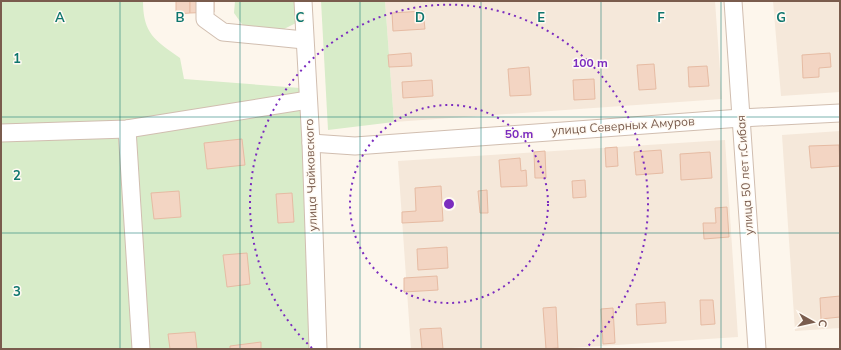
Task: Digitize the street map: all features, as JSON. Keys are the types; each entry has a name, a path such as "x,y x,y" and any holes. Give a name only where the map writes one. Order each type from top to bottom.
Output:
{"street":[{"path":"205,1 205,18 223,32 304,40"},
{"name":"улица Чайковского","path":"303,1 304,40 311,142 318,349"},
{"name":"улица 50 лет г.Сибая","path":"733,1 757,349"},
{"path":"1,133 127,129 308,100"},
{"name":"улица Северных Амуров","path":"311,142 355,146 741,118 840,113"},
{"path":"127,129 141,349"}],"shaded area":[{"path":"385,1 715,1 722,99 394,122"},
{"path":"773,1 840,1 840,92 781,96"},
{"path":"840,131 840,328 795,331 782,135"},
{"path":"725,140 738,337 556,349 411,349 398,161"}],"green space":[{"path":"1,1 143,1 145,21 148,29 157,41 180,58 184,79 300,88 310,349 1,349"},
{"path":"235,1 297,1 296,23 282,30 244,27 234,13"},
{"path":"321,1 385,1 394,122 328,130"}],"building":[{"path":"176,1 190,1 190,13 176,14"},
{"path":"190,1 214,1 214,12 190,13"},
{"path":"423,11 425,29 393,31 392,13"},
{"path":"411,53 412,66 389,67 388,55"},
{"path":"830,53 831,67 819,68 819,77 803,78 802,55"},
{"path":"654,64 656,89 639,90 637,65"},
{"path":"707,66 709,86 689,87 688,67"},
{"path":"529,67 531,95 510,96 508,69"},
{"path":"594,79 595,99 574,100 573,80"},
{"path":"432,80 433,96 403,98 402,82"},
{"path":"242,139 245,165 207,169 204,143"},
{"path":"839,145 840,166 811,168 809,146"},
{"path":"617,147 618,166 606,167 605,148"},
{"path":"661,150 663,173 636,175 634,152"},
{"path":"545,151 546,178 535,178 534,152"},
{"path":"710,152 712,178 681,180 680,154"},
{"path":"520,158 521,171 526,170 527,186 501,187 499,160"},
{"path":"585,180 586,197 573,198 572,181"},
{"path":"441,186 443,221 402,223 402,212 416,211 415,188"},
{"path":"487,190 488,213 480,213 478,191"},
{"path":"179,191 181,217 154,219 151,193"},
{"path":"292,193 294,222 278,223 276,194"},
{"path":"727,207 729,237 704,239 703,223 716,223 715,208"},
{"path":"447,247 448,268 418,270 417,249"},
{"path":"247,253 250,284 227,287 223,255"},
{"path":"437,276 438,290 404,292 404,278"},
{"path":"840,296 840,317 821,319 820,298"},
{"path":"700,300 713,300 715,324 701,325"},
{"path":"665,302 666,323 637,325 636,304"},
{"path":"556,307 558,348 546,349 543,308"},
{"path":"613,308 615,343 603,344 601,309"},
{"path":"441,328 443,349 422,349 420,329"},
{"path":"195,332 197,349 170,349 168,334"},
{"path":"261,342 261,349 230,349 230,346"}]}
